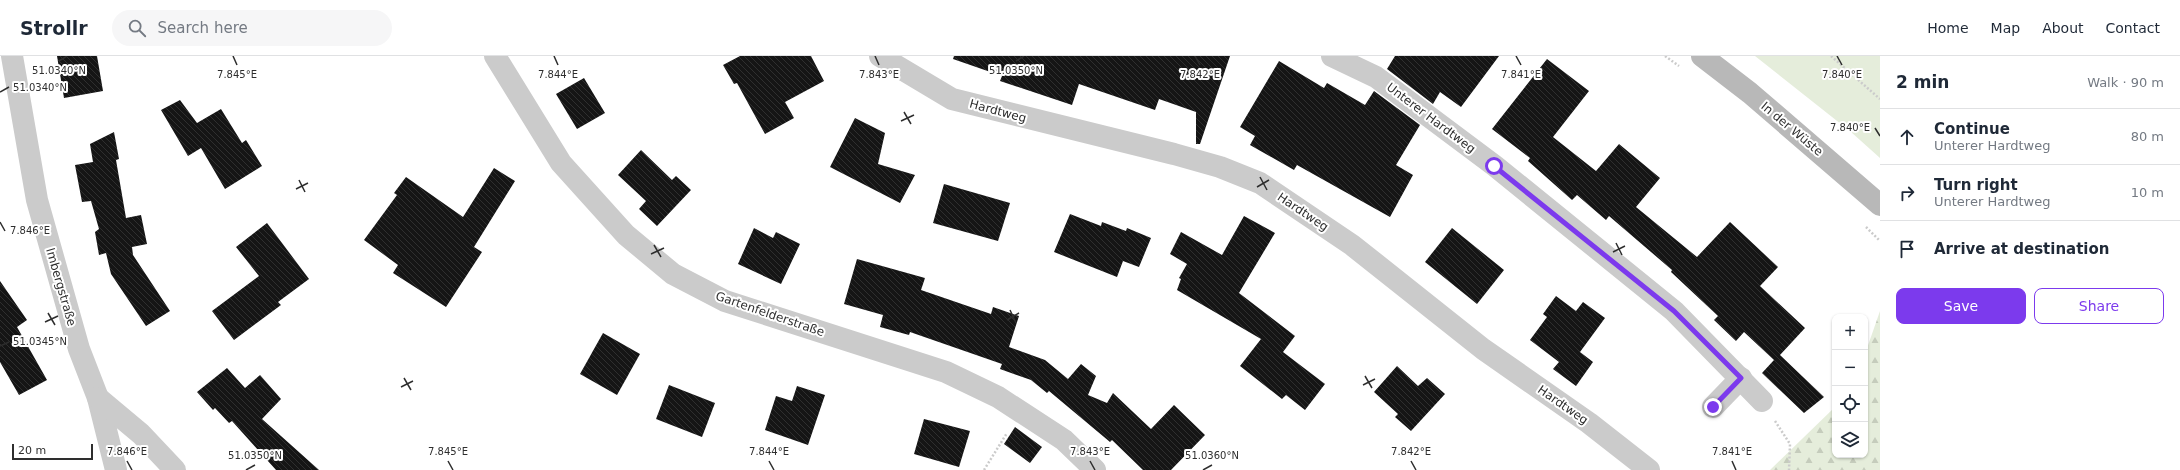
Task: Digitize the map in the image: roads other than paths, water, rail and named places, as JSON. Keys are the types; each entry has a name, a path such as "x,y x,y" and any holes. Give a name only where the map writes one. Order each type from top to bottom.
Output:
{"main road":[{"name":"In der Wüste","path":"1702,56 1750,93 1880,205"}],"street":[{"name":"Imbergstraße","path":"12,56 37,200 79,349 98,398 116,470"},
{"name":"Gartenfelderstraße","path":"495,56 561,163 626,236 673,274 725,301 946,372 998,397 1020,411 1064,440 1095,470"},
{"name":"Hardtweg","path":"880,56 952,100 1174,154 1220,167 1260,183 1352,245 1483,348 1589,423 1649,470"},
{"name":"Unterer Hardtweg","path":"1332,56 1376,77 1494,166 1674,311 1762,400"},
{"path":"1713,407 1741,378"},
{"name":"Imbergstraße","path":"98,398 141,434 175,470"}]}
